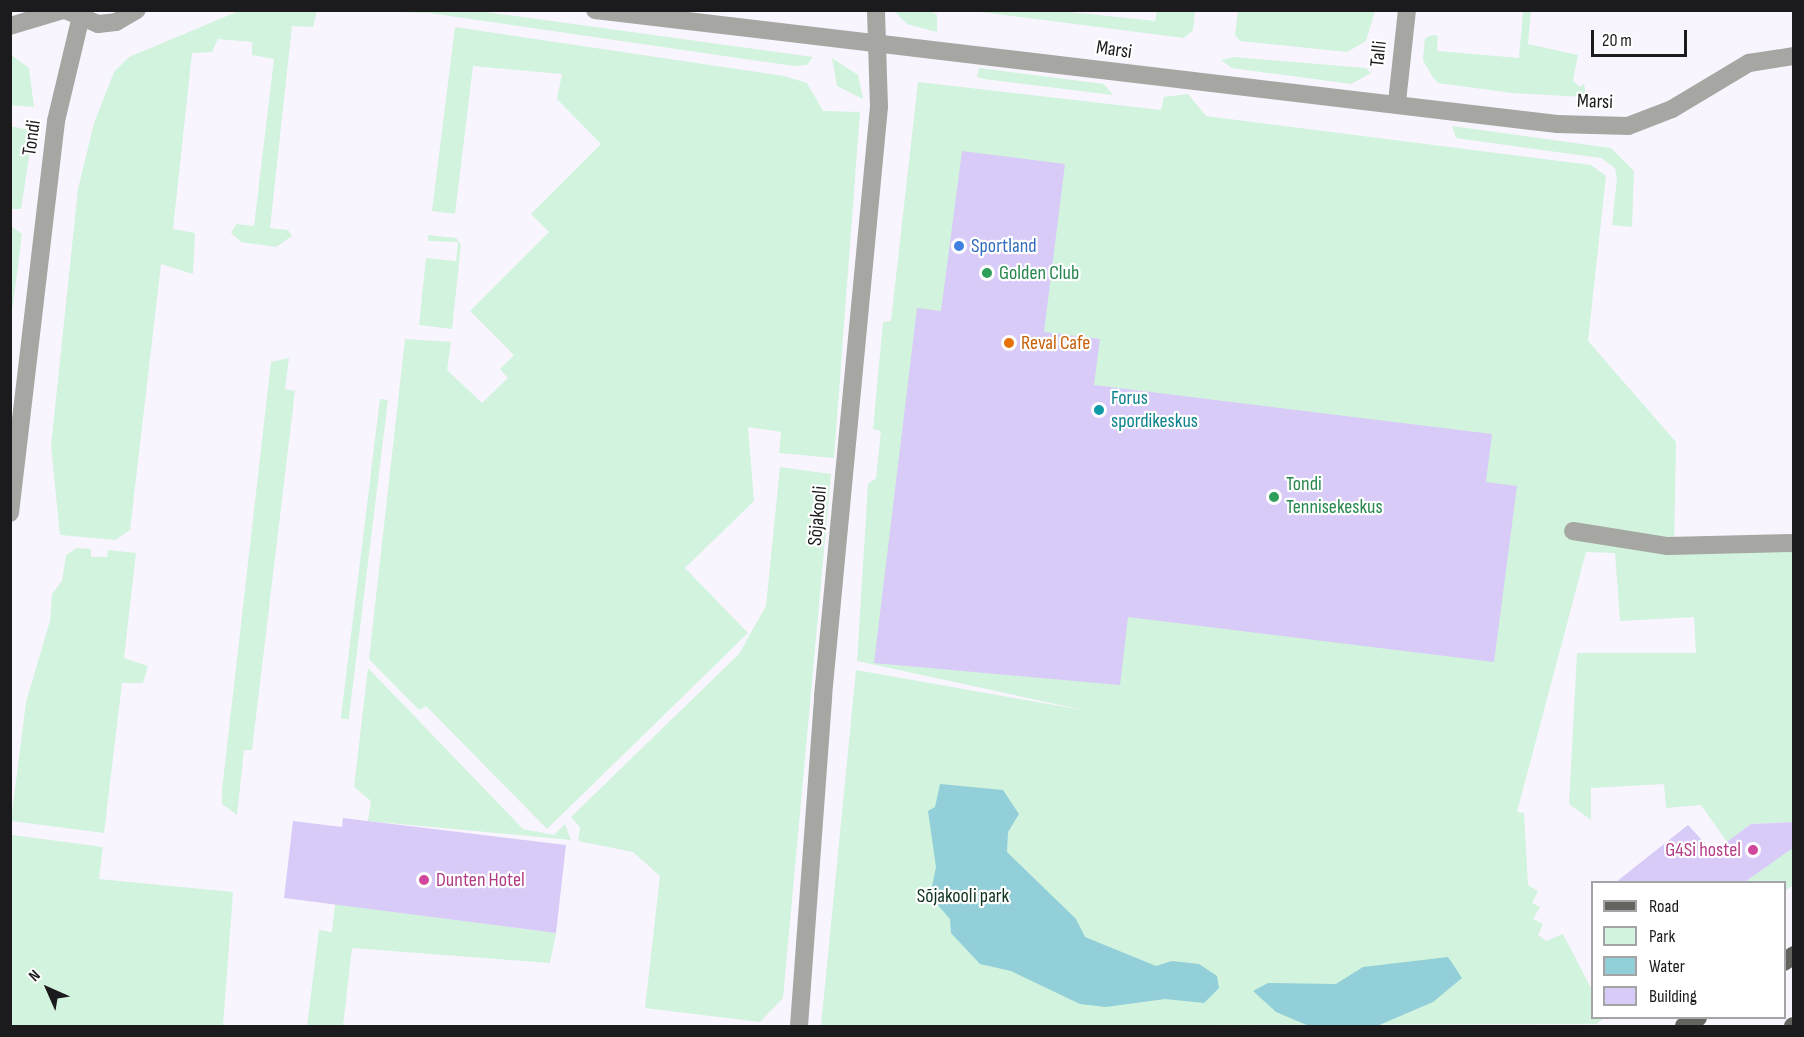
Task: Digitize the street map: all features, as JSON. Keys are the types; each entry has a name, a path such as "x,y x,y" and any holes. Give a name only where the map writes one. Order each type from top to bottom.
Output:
{"street":[{"path":"10,26 69,14 116,22 137,10"},
{"name":"Marsi","path":"595,10 1397,102 1557,124 1628,126 1672,109 1749,63 1794,56"},
{"name":"Sõjakooli","path":"799,1026 823,696 879,106 876,10"},
{"name":"Talli","path":"1397,102 1407,10"},
{"name":"Tondi","path":"10,513 69,14"},
{"path":"1573,531 1668,546 1794,543"}],"green space":[{"path":"1375,10 1366,41 1347,52 1240,41 1235,35 1238,11"},
{"path":"239,11 317,11 313,27 292,26 270,228 288,230 292,236 276,247 241,242 231,233 236,224 254,226 274,59 252,55 252,42 218,39 212,52 192,53 173,229 195,233 193,274 161,264 130,530 115,540 60,535 51,446 78,189 94,123 114,72 129,57"},
{"path":"364,11 478,11 813,57 807,65 794,66 429,13"},
{"path":"894,11 931,11 937,15 937,32 907,24"},
{"path":"972,11 1060,11 1155,21 1157,11 1195,11 1193,30 1184,38"},
{"path":"1523,11 1531,11 1528,44 1578,55 1573,81 1580,87 1584,83 1586,97 1512,93 1438,83 1432,76 1423,60 1425,38 1433,35 1438,36 1437,51 1519,58"},
{"path":"455,27 784,76 807,83 823,111 860,112 834,458 779,453 781,432 748,427 754,501 685,568 748,633 547,829 426,706 419,710 369,659 405,339 451,342 447,370 482,403 508,378 500,369 514,355 470,311 549,232 531,214 601,144 557,99 562,74 473,66 455,214 432,211"},
{"path":"10,54 29,68 34,107 11,105"},
{"path":"1234,57 1366,68 1371,73 1351,84 1232,68 1221,60"},
{"path":"832,58 858,75 863,99 837,86"},
{"path":"979,68 1104,84 1113,95 984,79 977,77"},
{"name":"Sõjakooli park","path":"918,82 1161,110 1164,97 1188,94 1206,116 1591,165 1606,176 1588,341 1676,442 1674,551 1793,547 1793,822 1751,824 1727,842 1701,805 1666,808 1664,784 1591,788 1591,820 1569,804 1577,653 1696,653 1694,617 1620,621 1615,553 1586,552 1517,812 1524,813 1528,885 1538,891 1532,903 1540,907 1533,919 1543,924 1538,935 1546,941 1563,934 1591,988 1591,1019 1603,1019 1597,1024 821,1026 856,670 1088,711 857,661 868,484 876,478 881,431 873,429 883,322 891,321"},
{"path":"10,126 33,131 21,209 11,209"},
{"path":"1452,126 1611,148 1634,171 1632,227 1612,225 1617,178 1615,168 1601,158 1456,138"},
{"path":"10,226 22,234 11,319"},
{"path":"428,235 456,238 461,245 452,329 419,325 426,258 456,261 458,242 428,241"},
{"path":"289,358 285,389 295,391 252,750 244,750 237,815 222,804 222,790 271,362"},
{"path":"380,399 388,400 349,720 341,719"},
{"path":"780,467 831,474 783,998 760,1022 645,1008 660,876 633,852 578,841 580,827 571,817 739,654 766,606"},
{"path":"77,548 91,549 91,557 107,557 108,550 136,553 124,658 148,666 143,683 122,683 104,833 11,821 26,702 50,621 52,594 62,581 66,555"},
{"path":"368,668 523,829 554,835 565,824 571,840 368,821 371,801 354,787"},
{"path":"12,835 103,847 99,879 233,892 223,1026 11,1026"},
{"path":"1793,847 1793,885 1786,890 1786,881 1746,881"},
{"path":"335,904 556,933 550,963 352,948 343,1026 307,1026 319,930 332,932"}],"water":[{"path":"940,784 1003,790 1019,814 1008,832 1007,852 1076,919 1085,937 1156,966 1172,961 1199,964 1217,976 1219,988 1204,1003 1165,999 1106,1007 1080,1004 1011,971 980,964 951,933 950,919 930,896 936,867 928,811 935,807"},
{"path":"1448,957 1462,978 1433,1002 1377,1026 1309,1026 1276,1012 1253,991 1268,983 1336,984 1363,967"}],"building":[{"name":"Forus spordikeskus","path":"962,151 1065,164 1044,332 1100,339 1094,385 1492,434 1486,482 1517,486 1494,662 1128,617 1120,685 874,663 917,308 941,311"},
{"name":"Dunten Hotel","path":"343,818 566,845 556,933 284,898 293,821 342,827"},
{"name":"G4Si hostel","path":"1794,822 1794,847 1746,881 1617,881 1688,825 1713,852 1751,824"}],"place":[{"name":"Sportland","path":"959,246"},
{"name":"Golden Club","path":"987,273"},
{"name":"Reval Cafe","path":"1009,343"},
{"name":"Forus spordikeskus","path":"1099,410"},
{"name":"Tondi Tennisekeskus","path":"1274,497"},
{"name":"G4Si hostel","path":"1753,850"},
{"name":"Dunten Hotel","path":"424,880"}]}
